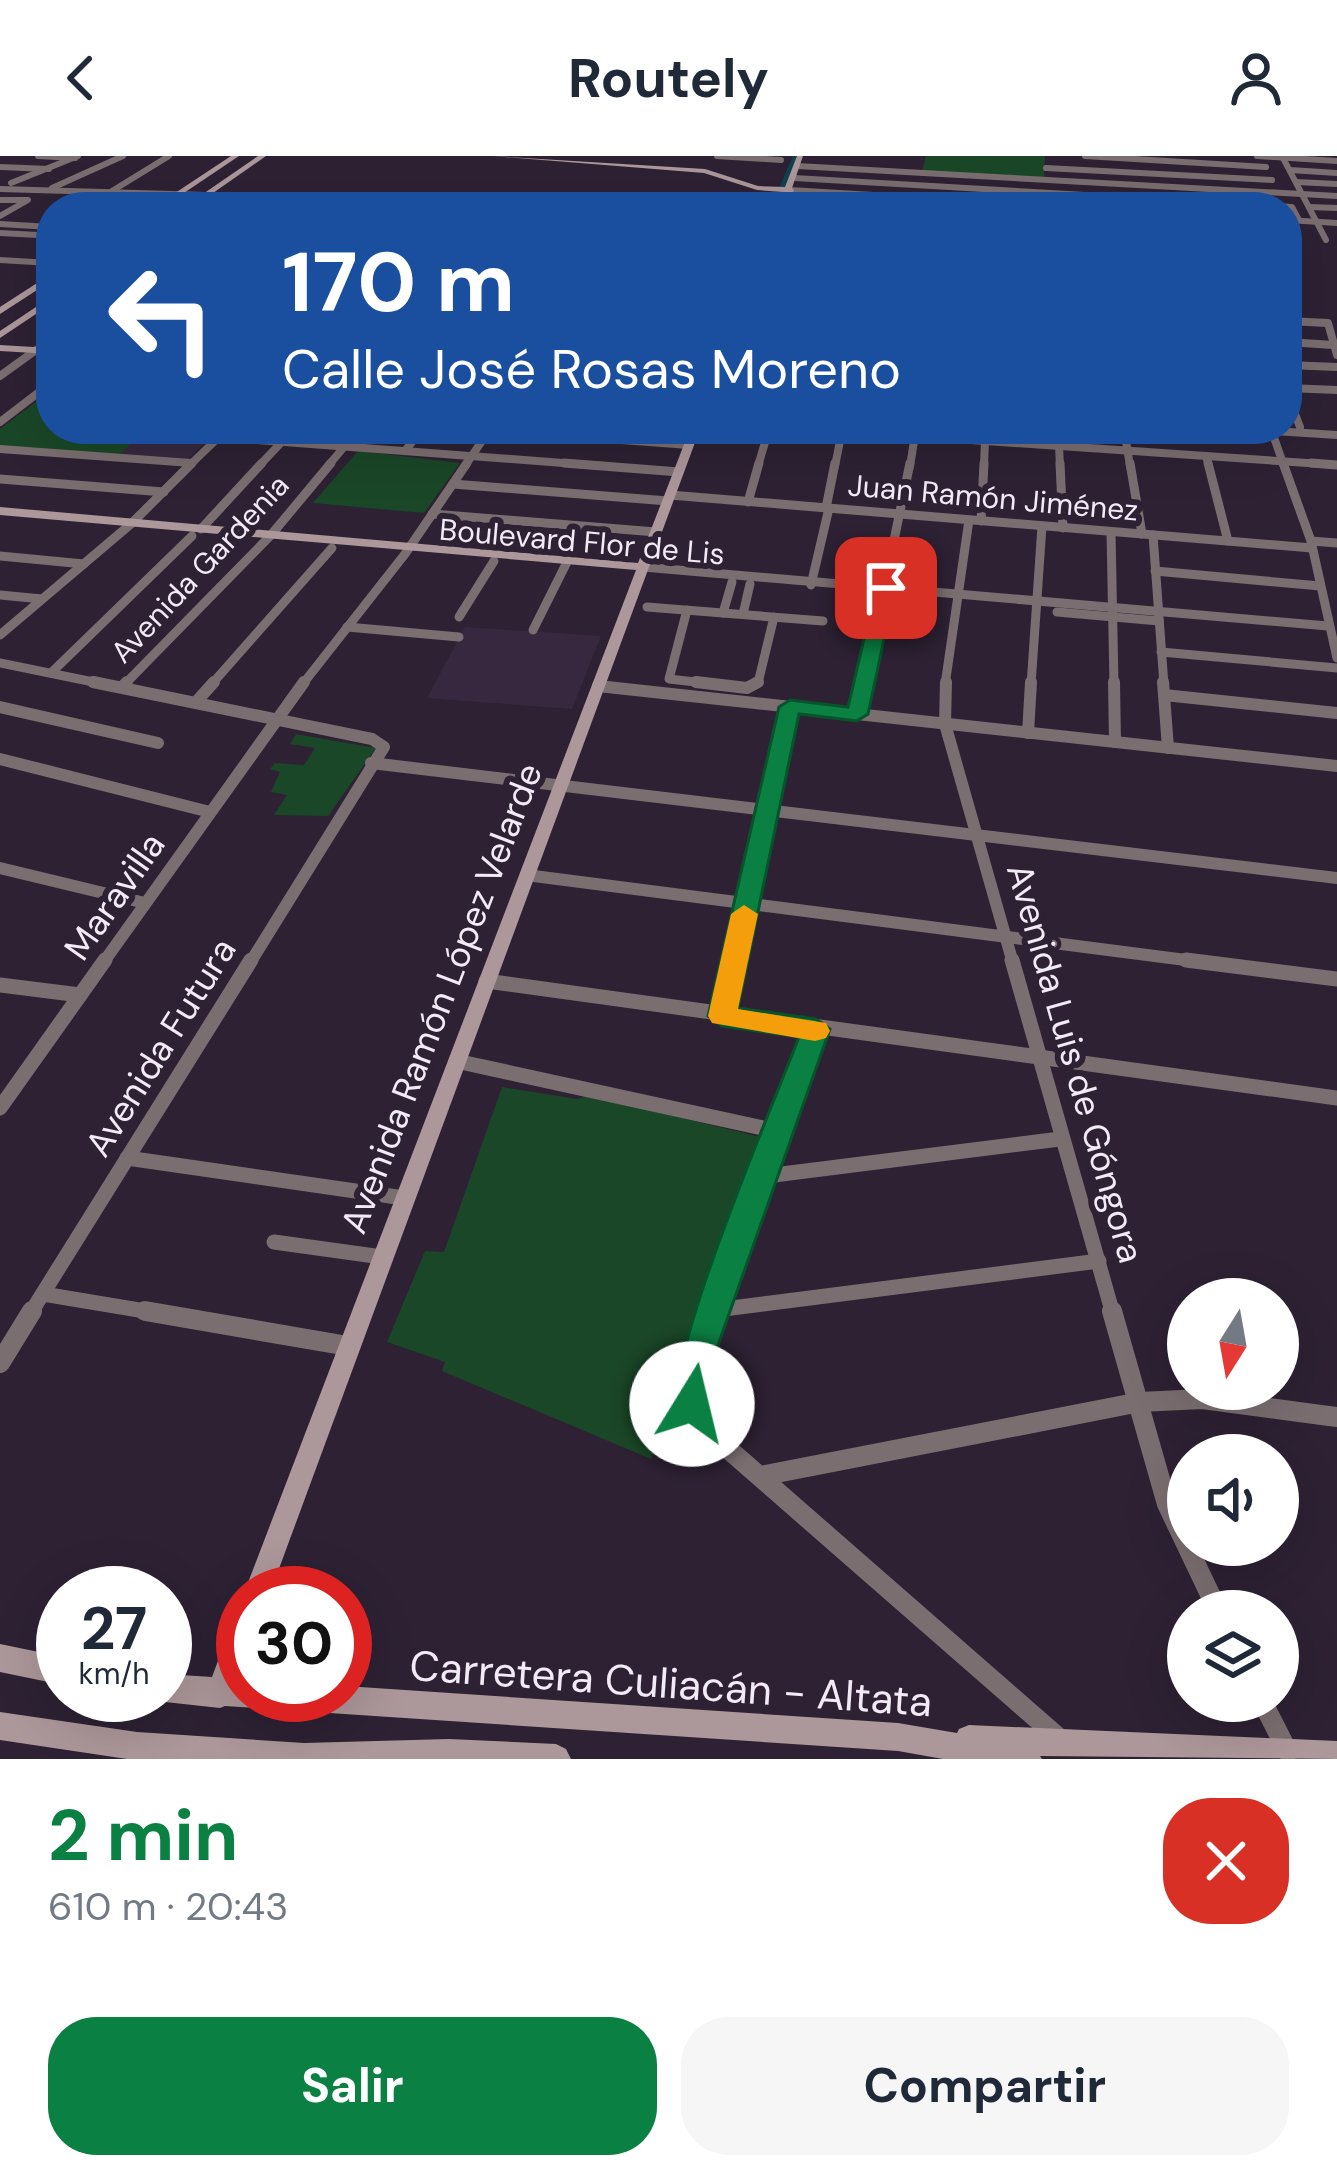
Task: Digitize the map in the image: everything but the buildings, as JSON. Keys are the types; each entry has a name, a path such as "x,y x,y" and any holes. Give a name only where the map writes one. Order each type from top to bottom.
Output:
{"street":[{"path":"38,156 77,157"},
{"path":"10,184 43,191 123,156"},
{"path":"112,191 169,156"},
{"path":"182,192 236,156"},
{"path":"210,192 263,156"},
{"path":"495,156 705,171 757,188 810,192"},
{"path":"717,156 781,160"},
{"path":"827,168 832,156"},
{"path":"870,170 876,156"},
{"path":"794,178 1044,192 1047,156"},
{"path":"1085,156 1220,160 1266,167"},
{"path":"1257,156 1337,161"},
{"path":"1269,156 1286,192"},
{"path":"0,185 77,157"},
{"path":"1283,157 1326,240"},
{"path":"1220,160 1227,190"},
{"path":"785,190 798,161 827,168 915,169 1257,192"},
{"path":"0,167 53,169"},
{"path":"1046,168 1272,180"},
{"path":"1290,170 1337,173"},
{"path":"947,192 951,175"},
{"path":"1296,182 1337,184"},
{"path":"67,184 122,185"},
{"path":"0,185 54,192"},
{"path":"1304,195 1337,196"},
{"path":"0,220 28,200 2,200"},
{"path":"1310,207 1337,208"},
{"path":"0,220 36,224"},
{"path":"1302,220 1337,223"},
{"path":"0,233 36,236"},
{"path":"0,244 17,234"},
{"path":"0,260 36,262"},
{"path":"0,311 36,287"},
{"path":"0,339 36,311"},
{"path":"1302,322 1328,323 1335,350 1302,345"},
{"path":"0,339 36,344"},
{"path":"0,376 36,353"},
{"path":"1302,365 1337,368"},
{"path":"1302,389 1337,391"},
{"path":"1,421 36,396"},
{"path":"1302,427 1337,432"},
{"path":"1302,431 1337,432"},
{"path":"0,635 128,526 211,444"},
{"path":"51,674 197,532 279,444"},
{"path":"313,444 679,472"},
{"path":"405,451 410,444"},
{"name":"Maravilla","path":"0,1108 276,718 407,550 480,444"},
{"name":"Avenida Ramón López Velarde","path":"267,1566 689,444"},
{"path":"748,502 765,444"},
{"path":"811,585 839,444"},
{"path":"857,714 913,444"},
{"name":"Avenida Luis de Góngora","path":"985,444 945,688 945,724 1167,1504 1207,1590"},
{"path":"1029,444 1337,465"},
{"path":"1126,444 1155,571 1168,748"},
{"path":"1277,444 1312,544 1336,651"},
{"name":"Avenida Gardenia","path":"122,687 267,538 345,446"},
{"path":"1059,446 1064,528"},
{"path":"0,449 191,463"},
{"path":"1206,456 1228,541"},
{"path":"0,479 164,492"},
{"name":"Juan Ramón Jiménez","path":"453,484 748,502 1228,541 1337,543"},
{"path":"432,514 656,532"},
{"name":"Boulevard Flor de Lis","path":"0,515 1159,616 1328,626"},
{"path":"1028,733 1042,526"},
{"path":"1111,532 1114,742"},
{"name":"Boulevard Flor de Lis","path":"267,538 332,548 567,564"},
{"path":"196,702 332,548"},
{"path":"0,556 84,564"},
{"path":"459,617 494,561"},
{"path":"533,630 567,564"},
{"name":"Boulevard Flor de Lis","path":"642,570 750,584 811,585"},
{"path":"1155,571 1320,586"},
{"path":"723,613 732,582"},
{"path":"743,614 750,584"},
{"path":"0,595 42,599"},
{"path":"647,607 823,621"},
{"path":"687,610 669,679 747,688 758,683 774,617"},
{"path":"347,627 459,637"},
{"path":"1161,652 1337,668"},
{"path":"0,663 379,741 384,747 371,763"},
{"path":"598,686 1337,766"},
{"path":"1164,695 1337,713"},
{"path":"0,707 158,742"},
{"path":"722,1016 790,707"},
{"path":"0,759 210,812"},
{"path":"371,763 1337,878"},
{"name":"Avenida Futura","path":"0,1363 371,763"},
{"path":"0,868 145,903"},
{"path":"526,874 1337,979"},
{"path":"486,981 1337,1098"},
{"path":"0,986 80,995"},
{"path":"816,1029 696,1362 692,1404 711,1434 1064,1743"},
{"path":"456,1061 781,1132"},
{"path":"766,1176 1060,1138"},
{"path":"127,1157 404,1198"},
{"path":"274,1242 382,1257"},
{"path":"716,1310 1099,1261"},
{"path":"43,1294 348,1346"},
{"path":"761,1476 1140,1402 1202,1399 1337,1417"},
{"path":"0,1658 36,1665"},
{"name":"Carretera Culiacán - Altata","path":"372,1704 898,1737 1027,1759"},
{"path":"1272,1722 1288,1753"},
{"path":"0,1726 134,1752 312,1757 449,1753 554,1759"},
{"path":"898,1737 1337,1755"}],"shaded area":[{"path":"131,444 203,444 187,461 118,456"},
{"path":"465,627 601,636 572,709 427,698"}],"green space":[{"path":"926,156 1045,156 1044,178 922,171"},
{"path":"36,402 36,444 131,444 118,456 0,447 0,429"},
{"path":"358,451 460,463 424,513 313,503"},
{"path":"296,734 376,748 328,816 274,815 287,795 271,792 280,772 270,769 275,763 304,765 315,748 290,744"},
{"path":"502,1087 577,1099 589,1095 772,1140 651,1459 442,1371 445,1362 387,1342 425,1251 444,1252"}],"waterway":[{"path":"781,192 796,156"}],"slow traffic":[{"path":"744,914 722,1016 815,1031"}],"route":[{"path":"692,1404 700,1348 816,1029 722,1016 790,707 857,714 886,588"}]}
